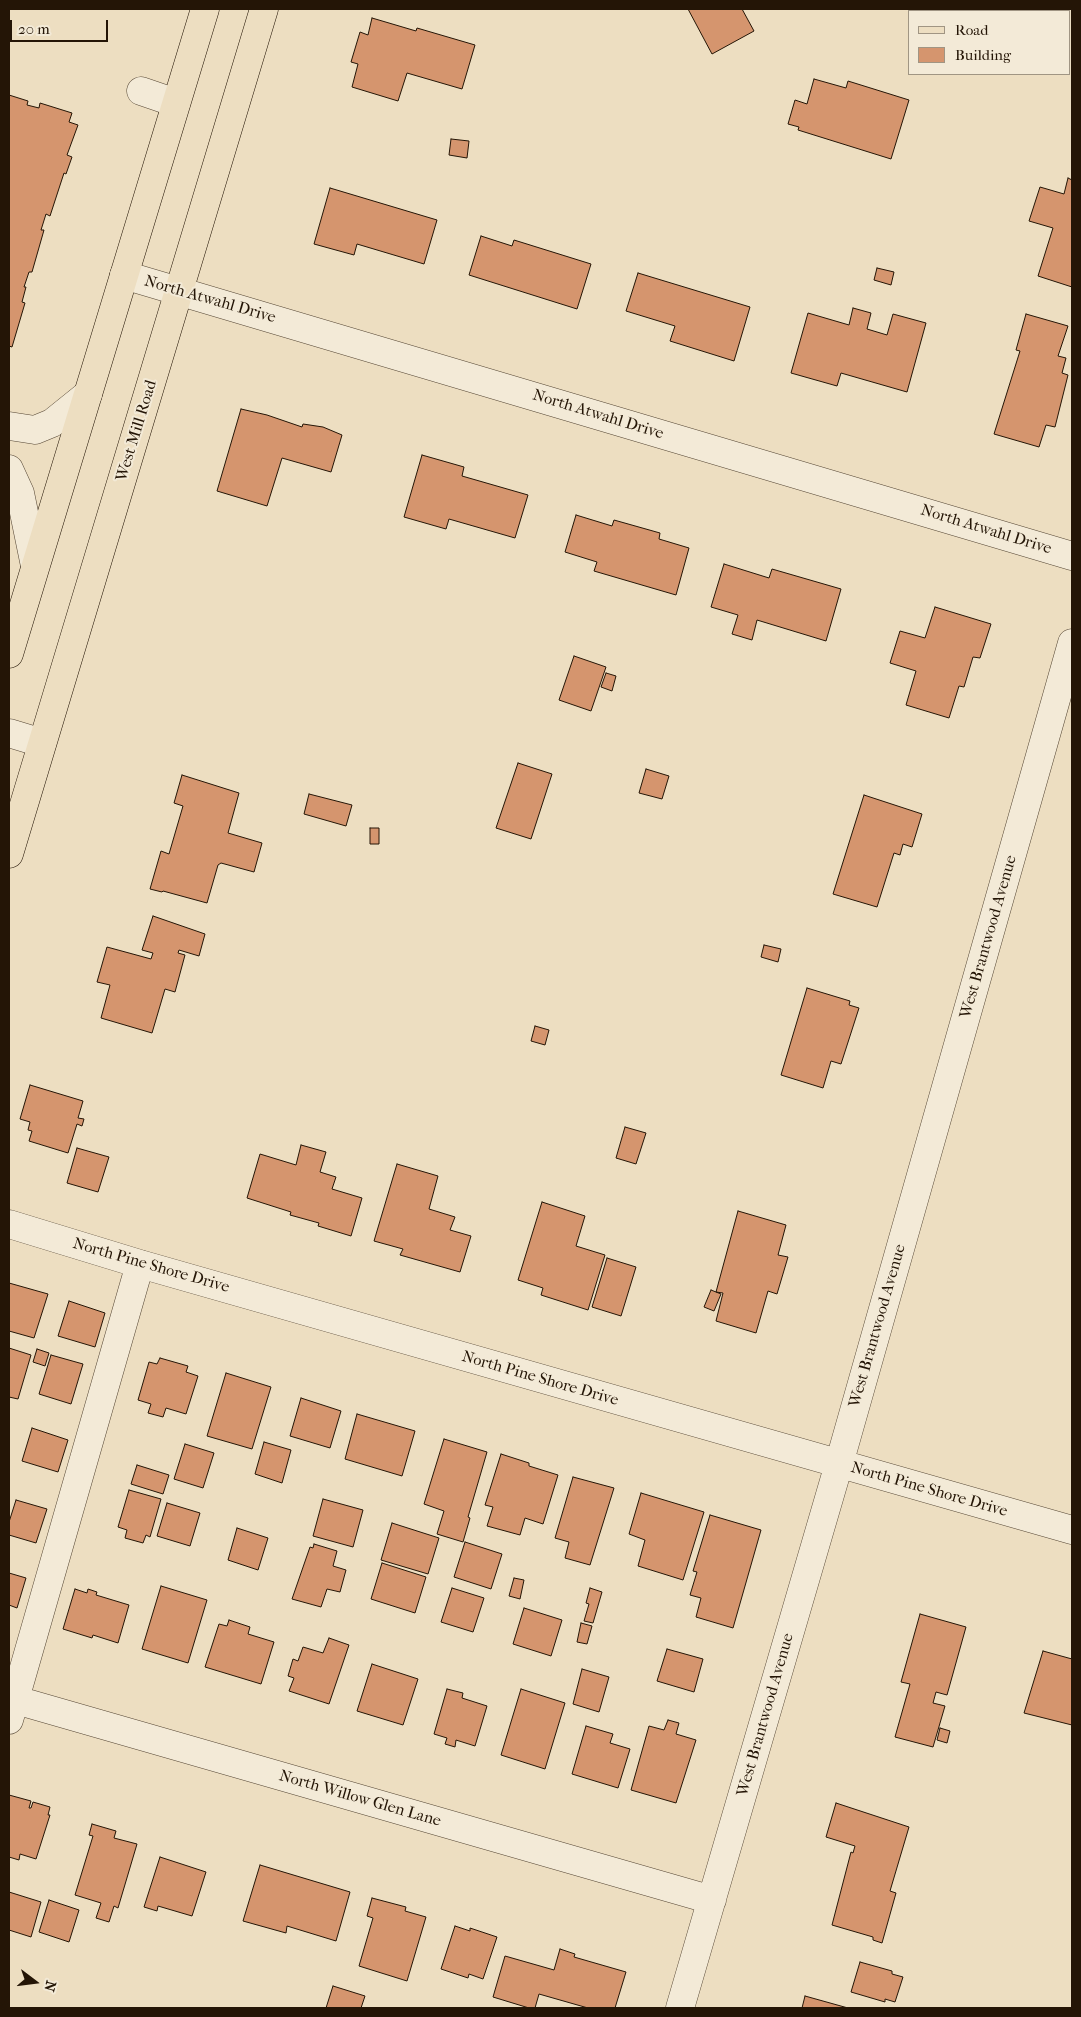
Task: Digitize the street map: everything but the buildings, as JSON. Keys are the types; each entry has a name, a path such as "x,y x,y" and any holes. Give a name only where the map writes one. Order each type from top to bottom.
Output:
{"main road":[{"path":"9,654 205,9"},
{"name":"West Mill Road","path":"9,854 264,9"}],"street":[{"path":"141,91 176,103"},
{"name":"North Atwahl Drive","path":"124,275 1072,556"},
{"path":"9,426 35,430 52,423 88,394"},
{"path":"9,469 20,493 35,566"},
{"name":"West Brantwood Avenue","path":"680,2008 840,1464 1072,643"},
{"path":"9,733 42,743"},
{"name":"North Pine Shore Drive","path":"9,1224 140,1264 1072,1530"},
{"path":"11,1706 140,1264"},
{"name":"North Willow Glen Lane","path":"11,1706 712,1900"}]}
